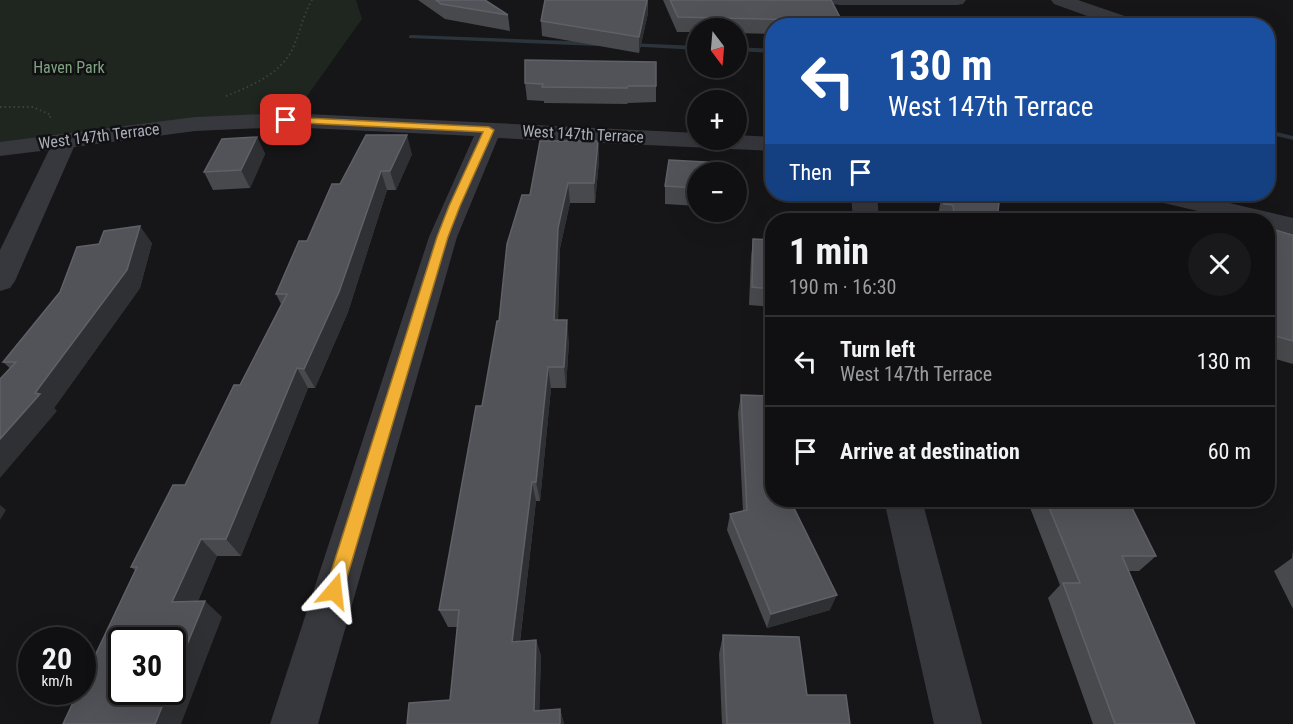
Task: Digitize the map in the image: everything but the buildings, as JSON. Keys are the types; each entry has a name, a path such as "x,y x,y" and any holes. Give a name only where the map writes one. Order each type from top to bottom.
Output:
{"street":[{"path":"838,0 957,0"},
{"path":"1060,0 1112,18"},
{"name":"West 147th Terrace","path":"0,149 195,124 286,120 765,144"},
{"path":"294,724 443,237 454,206 489,130"},
{"path":"0,281 65,141"},
{"path":"1189,201 1239,213"},
{"path":"1275,222 1293,226"},
{"path":"905,507 958,724"}],"path":[{"path":"223,97 274,71 286,58 292,49 305,10 312,0"},
{"path":"0,107 26,106 43,109 51,115 38,144"}],"green space":[{"name":"Haven Park","path":"0,0 356,0 362,19 295,113 204,117 0,144"}],"waterway":[{"path":"411,37 597,44"},
{"path":"628,45 687,48"},
{"path":"747,50 765,51"},
{"path":"1275,134 1293,138"}],"route":[{"path":"286,120 489,130 454,206 443,237 334,591"}]}
